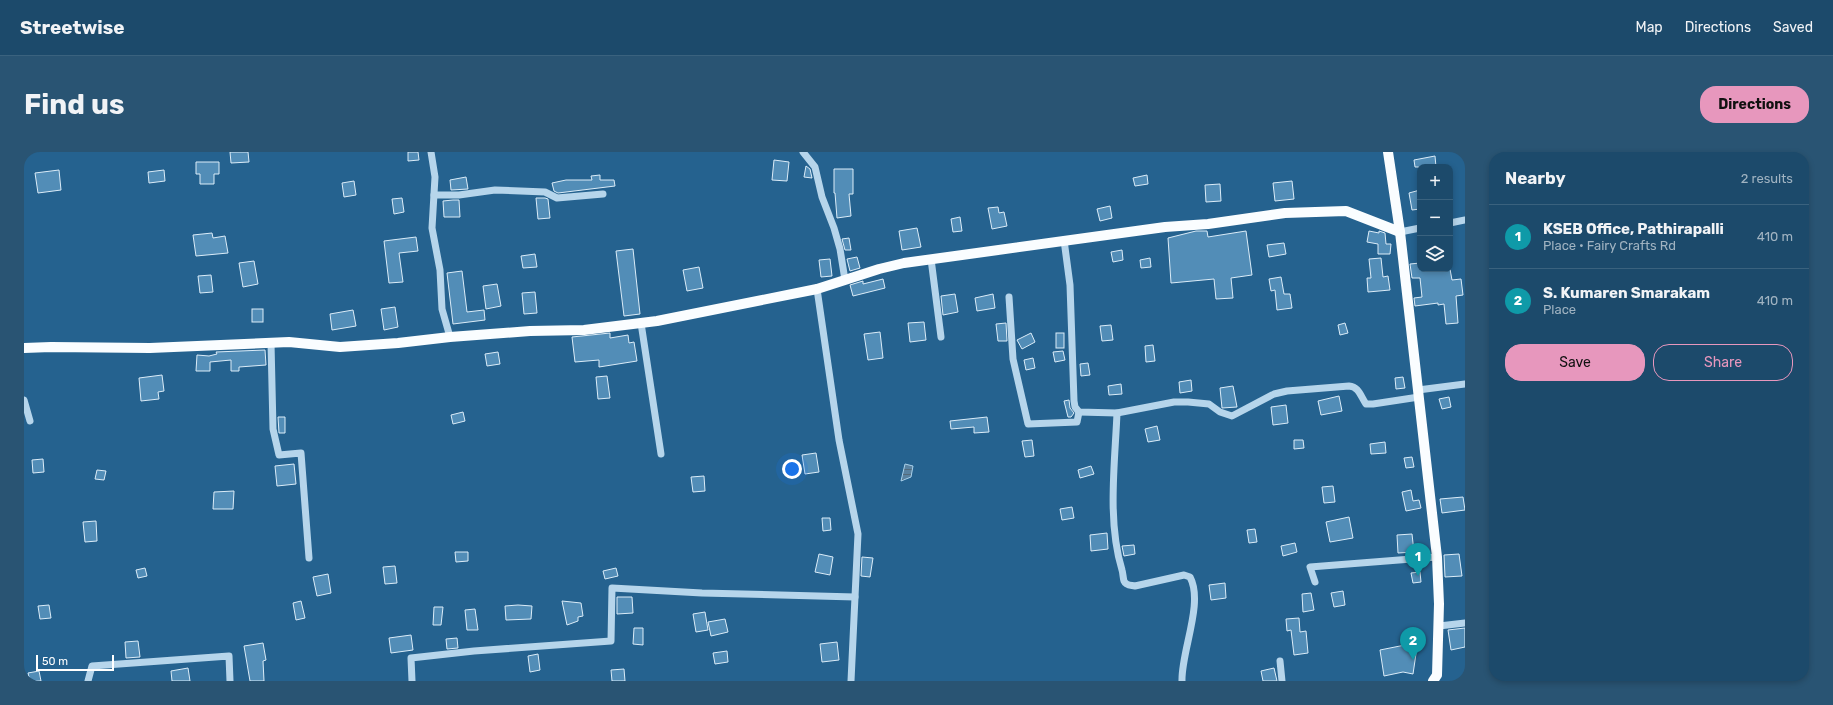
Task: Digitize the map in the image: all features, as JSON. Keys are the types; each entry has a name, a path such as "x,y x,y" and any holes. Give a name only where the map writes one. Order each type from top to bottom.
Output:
{"main road":[{"path":"1388,152 1400,232 1437,556 1439,626 1436,680"},
{"path":"24,348 51,346 150,348 288,342 340,347 530,331 584,330 641,323 818,289 904,263 1165,227 1208,224 1285,213 1346,211 1400,232"}],"street":[{"path":"431,152 435,177 432,228 440,270 442,309 450,337"},
{"path":"803,152 815,166 822,197 840,249 845,280"},
{"path":"434,195 459,195 502,190 545,192 557,198 603,194"},
{"path":"1453,222 1465,220"},
{"path":"1400,232 1417,229"},
{"path":"1009,297 1013,360 1028,424 1077,422 1079,412 1074,401 1070,285 1064,240"},
{"path":"931,259 941,337"},
{"path":"818,289 839,440 858,534 851,681"},
{"path":"641,323 661,454"},
{"path":"271,343 273,429 279,455 301,453 309,558"},
{"path":"1079,412 1117,413 1174,402 1188,402 1209,404 1220,412 1232,416 1274,394 1286,391 1349,386 1355,387 1358,390 1366,404 1373,404 1465,384"},
{"path":"24,400 30,421"},
{"path":"1117,413 1114,486 1115,535 1118,559 1125,582 1128,585 1135,586 1184,575 1190,577 1192,581 1194,603 1183,666 1182,681"},
{"path":"1315,582 1310,567 1437,556"},
{"path":"412,681 411,658 474,651 611,641 612,588 855,597"},
{"path":"1439,626 1465,623"},
{"path":"88,681 92,666 229,656 230,681"},
{"path":"1280,662 1282,681"}],"water":[{"path":"905,464 913,466 911,477 901,481"}],"building":[{"path":"230,152 248,152 249,162 231,163"},
{"path":"408,152 418,152 419,160 408,161"},
{"path":"1435,156 1436,164 1417,164 1417,167 1415,167 1414,160"},
{"path":"774,160 789,162 787,181 772,180"},
{"path":"196,162 219,162 219,174 214,174 214,184 200,184 200,174 196,174"},
{"path":"806,166 810,169 812,178 804,177"},
{"path":"834,169 853,169 853,194 849,194 851,216 837,218 834,193"},
{"path":"59,170 61,190 38,193 35,173"},
{"path":"164,170 165,181 149,183 148,172"},
{"path":"600,175 600,180 614,180 615,186 558,193 554,191 552,183 566,180 592,180 591,176"},
{"path":"1147,175 1148,184 1135,186 1133,178"},
{"path":"466,177 468,189 451,190 450,180"},
{"path":"354,181 356,195 344,197 342,183"},
{"path":"1292,181 1294,199 1275,201 1273,183"},
{"path":"1220,184 1221,201 1206,202 1205,185"},
{"path":"1417,191 1417,209 1412,210 1409,193"},
{"path":"402,198 404,212 394,214 392,199"},
{"path":"536,198 548,199 550,218 538,219"},
{"path":"459,200 460,217 444,217 443,201"},
{"path":"1110,206 1112,218 1100,221 1097,209"},
{"path":"998,207 999,213 1004,212 1007,226 992,229 988,208"},
{"path":"960,217 962,231 953,232 951,219"},
{"path":"917,228 921,247 902,250 899,231"},
{"path":"1196,231 1207,231 1208,237 1246,231 1252,275 1231,278 1233,298 1216,299 1214,279 1171,283 1168,238"},
{"path":"1369,231 1379,233 1379,231 1385,233 1386,244 1391,244 1390,254 1378,254 1378,244 1367,242"},
{"path":"212,233 213,238 225,236 228,253 196,256 193,235"},
{"path":"416,237 418,251 399,253 403,282 389,283 384,241"},
{"path":"849,238 851,250 845,250 842,239"},
{"path":"1284,243 1286,254 1269,257 1267,245"},
{"path":"633,249 640,314 624,316 616,251"},
{"path":"1122,250 1123,260 1113,262 1111,252"},
{"path":"535,254 537,267 523,268 521,256"},
{"path":"857,257 860,268 850,271 847,259"},
{"path":"1150,258 1151,267 1141,268 1140,260"},
{"path":"1381,258 1383,277 1388,276 1390,290 1368,292 1367,278 1371,278 1369,259"},
{"path":"830,259 832,276 821,277 819,260"},
{"path":"254,261 258,284 243,287 239,263"},
{"path":"1417,263 1417,272 1451,272 1452,280 1461,279 1463,295 1456,296 1458,323 1446,324 1444,304 1438,305 1438,303 1415,306 1414,298 1422,297 1420,278 1412,278 1410,264"},
{"path":"699,267 703,288 687,291 683,270"},
{"path":"462,271 467,312 484,310 485,320 453,324 447,273"},
{"path":"211,275 213,292 200,293 198,276"},
{"path":"1281,277 1284,294 1290,294 1292,308 1277,310 1275,290 1271,291 1269,279"},
{"path":"883,279 885,288 853,296 850,285 863,281 863,284"},
{"path":"497,284 501,306 486,309 483,286"},
{"path":"535,292 537,313 524,314 522,293"},
{"path":"955,294 958,312 943,315 941,296"},
{"path":"993,294 995,308 977,311 975,298"},
{"path":"395,307 398,327 384,330 381,309"},
{"path":"252,309 263,309 263,322 252,322"},
{"path":"353,310 356,326 332,330 330,314"},
{"path":"924,322 926,340 910,342 908,323"},
{"path":"1006,323 1007,341 998,341 996,324"},
{"path":"1345,323 1348,333 1340,335 1338,325"},
{"path":"1111,325 1113,340 1102,341 1100,326"},
{"path":"880,332 883,358 868,360 864,334"},
{"path":"610,333 610,338 628,335 629,343 634,342 637,361 599,367 599,360 575,362 572,337"},
{"path":"1031,333 1035,342 1022,349 1017,340"},
{"path":"1056,333 1064,333 1064,348 1056,348"},
{"path":"1153,345 1155,361 1146,362 1145,346"},
{"path":"265,350 266,365 239,367 239,371 231,371 231,360 210,362 210,371 196,371 197,355 209,356 217,354 216,352"},
{"path":"1063,351 1065,360 1055,362 1053,352"},
{"path":"498,352 500,364 487,366 485,354"},
{"path":"1033,358 1035,368 1026,370 1024,360"},
{"path":"1088,363 1090,375 1081,376 1080,364"},
{"path":"162,375 164,391 158,392 159,399 141,401 139,378"},
{"path":"607,376 610,398 598,399 596,377"},
{"path":"1403,377 1405,388 1396,389 1395,378"},
{"path":"1191,380 1192,391 1180,393 1179,382"},
{"path":"1121,384 1122,394 1109,395 1108,386"},
{"path":"1233,386 1237,407 1222,408 1220,388"},
{"path":"1339,396 1342,411 1321,415 1318,401"},
{"path":"1449,397 1451,407 1442,409 1439,399"},
{"path":"1069,400 1070,408 1074,413 1071,417 1068,417 1064,401"},
{"path":"1286,405 1288,423 1273,425 1271,407"},
{"path":"463,412 465,421 453,424 451,415"},
{"path":"278,417 285,417 285,433 279,433"},
{"path":"987,417 989,432 974,433 974,427 951,429 950,421"},
{"path":"1157,426 1160,440 1148,442 1145,429"},
{"path":"1032,440 1034,456 1025,457 1022,441"},
{"path":"1294,440 1303,440 1304,448 1294,449"},
{"path":"1385,442 1386,453 1371,454 1370,444"},
{"path":"816,453 819,472 805,474 802,455"},
{"path":"1412,457 1414,467 1406,468 1404,458"},
{"path":"43,459 44,472 33,473 32,460"},
{"path":"294,464 296,484 277,486 275,466"},
{"path":"1091,466 1094,474 1080,478 1078,470"},
{"path":"97,470 106,471 104,480 95,479"},
{"path":"704,476 705,491 693,492 691,477"},
{"path":"1333,486 1335,502 1324,503 1322,487"},
{"path":"1411,490 1413,501 1419,500 1421,508 1406,511 1402,492"},
{"path":"234,491 233,509 213,509 214,492"},
{"path":"1463,497 1465,510 1442,513 1440,499"},
{"path":"1072,507 1074,518 1062,520 1060,509"},
{"path":"1349,517 1353,538 1330,542 1326,522"},
{"path":"822,518 830,518 831,530 823,531"},
{"path":"96,521 97,541 85,542 83,522"},
{"path":"1255,529 1257,542 1249,543 1247,530"},
{"path":"1107,533 1108,549 1091,551 1090,535"},
{"path":"1412,534 1414,552 1398,553 1397,535"},
{"path":"1295,543 1297,552 1283,556 1281,546"},
{"path":"1134,545 1135,554 1124,556 1122,546"},
{"path":"455,552 468,552 468,561 456,562"},
{"path":"819,554 833,557 830,575 815,572"},
{"path":"1459,554 1462,576 1445,577 1444,555"},
{"path":"862,557 873,558 870,577 861,576"},
{"path":"395,566 397,583 385,584 383,567"},
{"path":"145,568 147,576 138,578 136,570"},
{"path":"616,568 618,576 605,579 603,571"},
{"path":"1420,572 1421,582 1413,583 1411,573"},
{"path":"328,574 331,593 317,596 313,577"},
{"path":"1225,583 1226,598 1211,600 1209,585"},
{"path":"1343,591 1345,605 1334,607 1331,593"},
{"path":"1311,593 1314,610 1303,612 1302,594"},
{"path":"617,597 632,597 633,613 617,614"},
{"path":"301,601 305,618 296,620 293,603"},
{"path":"562,601 581,603 583,616 578,617 578,621 567,625"},
{"path":"49,605 51,618 40,619 38,606"},
{"path":"505,606 532,606 531,619 506,620"},
{"path":"434,607 443,607 441,625 433,625"},
{"path":"475,609 478,630 467,630 465,610"},
{"path":"705,612 708,630 696,632 693,614"},
{"path":"1299,618 1300,632 1306,631 1308,653 1294,655 1291,630 1287,631 1286,619"},
{"path":"725,619 728,632 711,636 708,622"},
{"path":"634,628 643,628 643,645 633,644"},
{"path":"1465,628 1465,647 1451,650 1448,630"},
{"path":"411,635 413,650 391,653 389,638"},
{"path":"457,638 458,648 447,649 446,639"},
{"path":"138,641 140,657 126,658 125,642"},
{"path":"837,642 839,660 822,662 820,644"},
{"path":"263,643 266,660 263,661 264,681 250,681 244,646"},
{"path":"1405,645 1417,647 1413,674 1403,672 1384,676 1380,650"},
{"path":"727,651 728,662 715,664 713,653"},
{"path":"538,654 540,670 530,672 528,656"},
{"path":"188,668 190,681 172,681 171,671"},
{"path":"1274,668 1277,681 1263,681 1261,671"},
{"path":"624,669 625,681 612,681 611,670"},
{"path":"39,671 41,681 30,681 28,673"}],"place":[{"name":"KSEB Office, Pathirapalli","path":"1418,576"},
{"name":"S. Kumaren Smarakam","path":"1413,660"}]}
